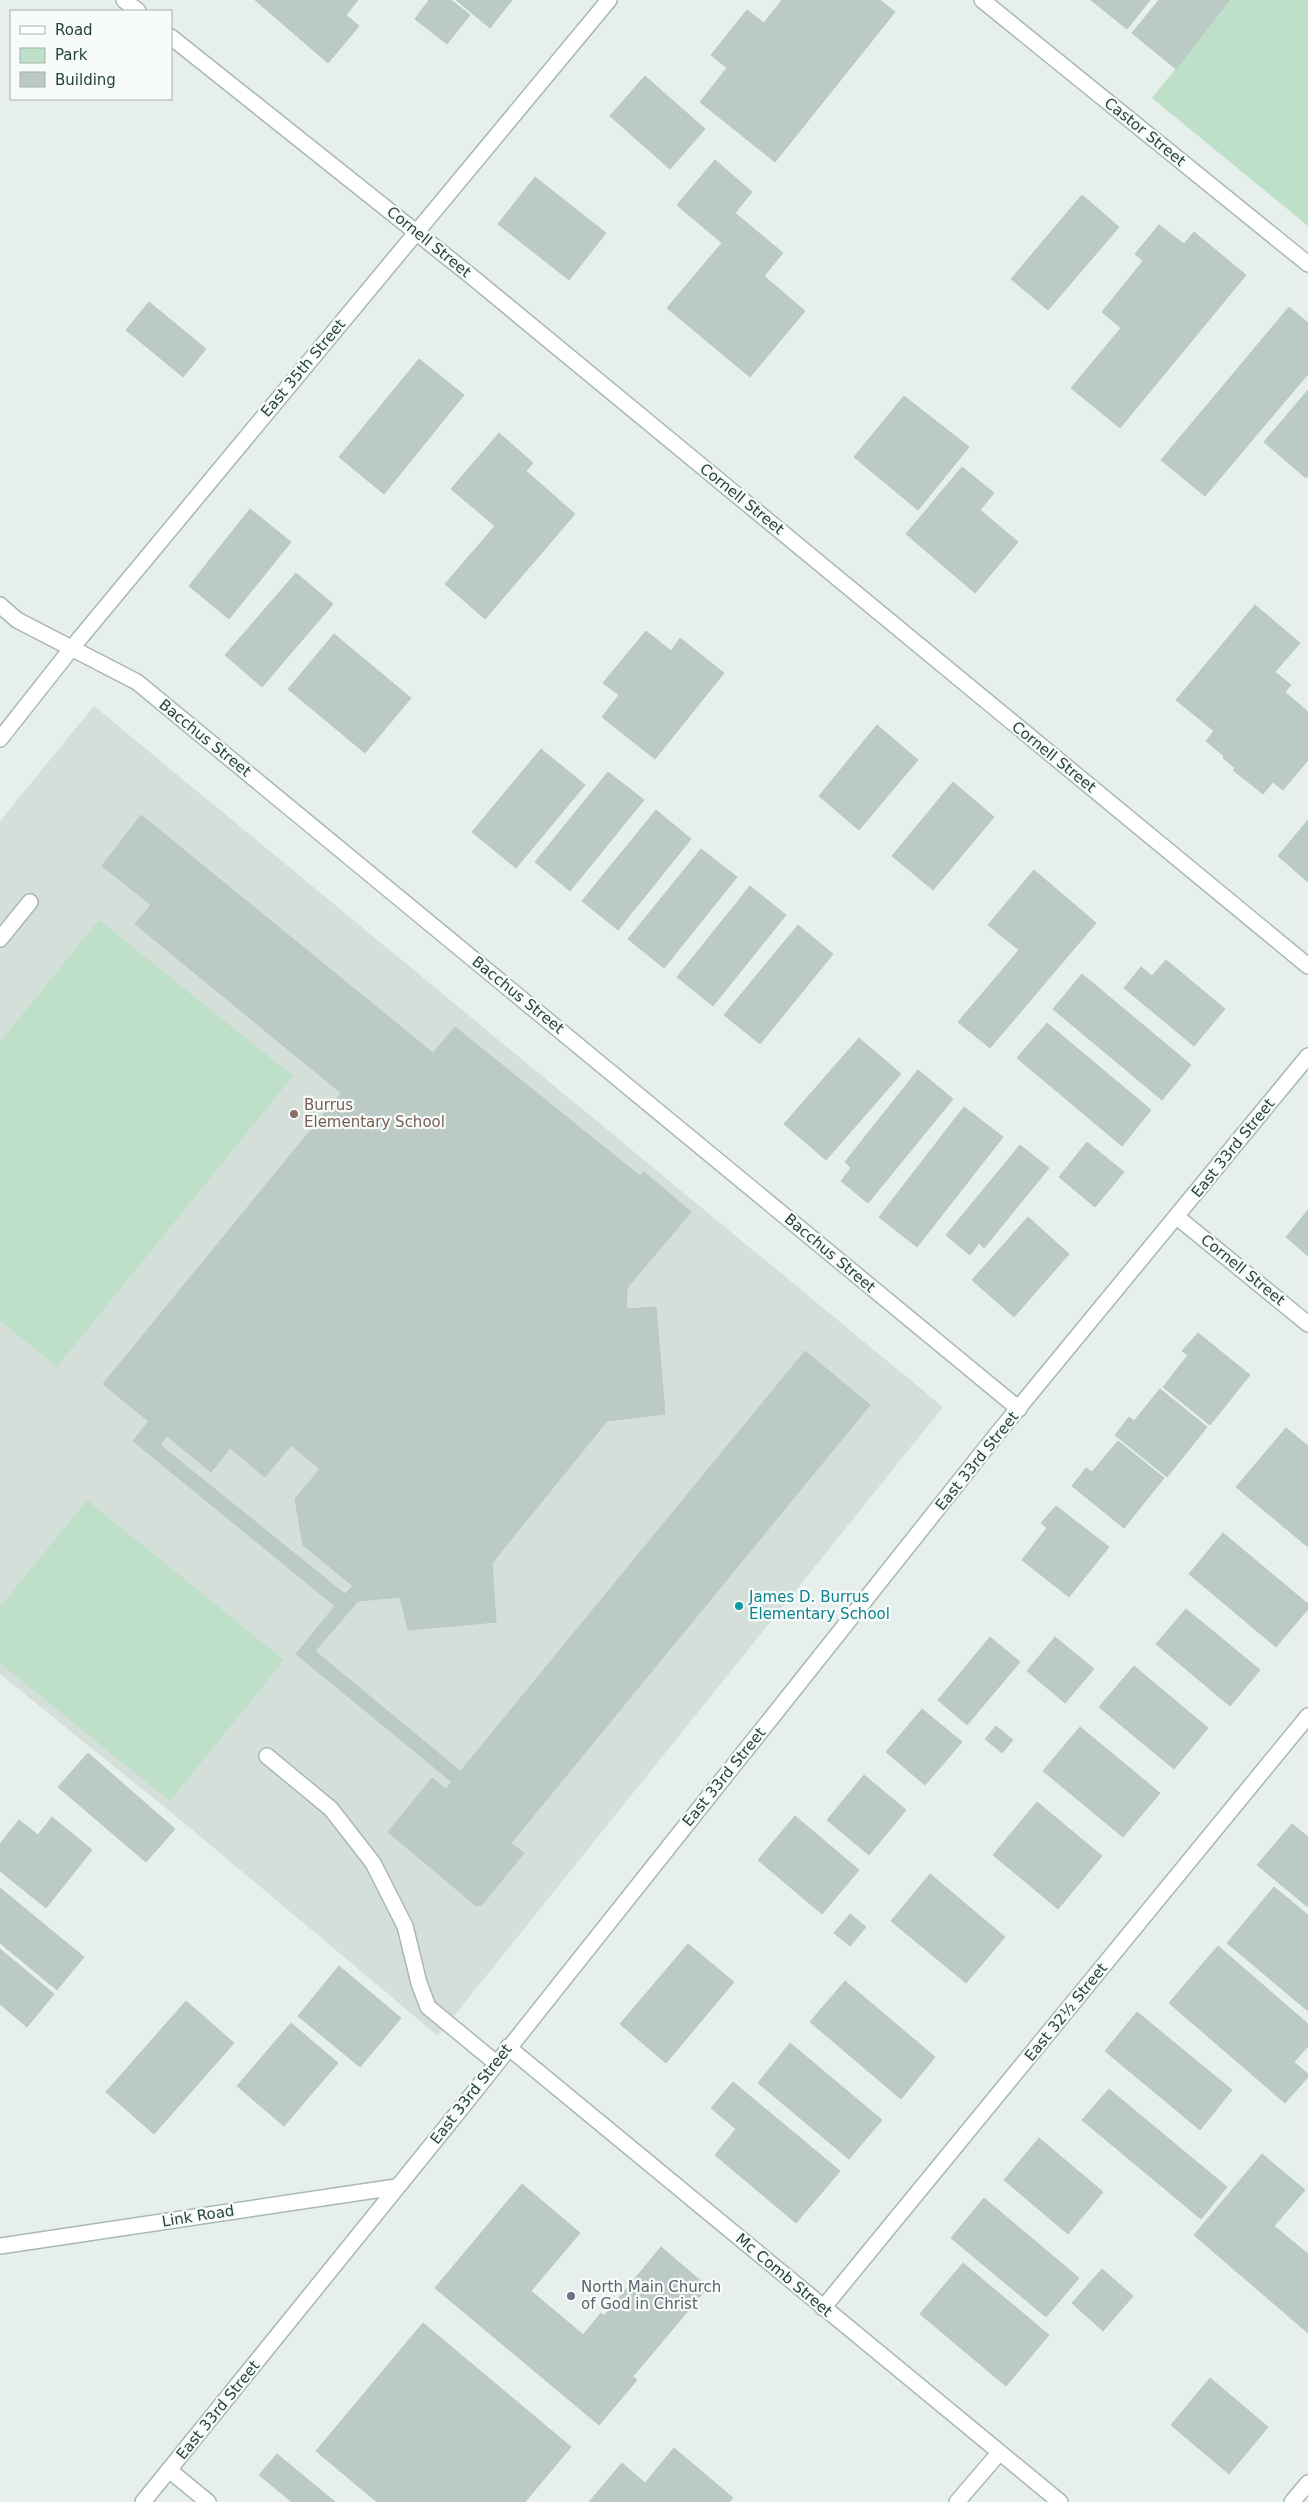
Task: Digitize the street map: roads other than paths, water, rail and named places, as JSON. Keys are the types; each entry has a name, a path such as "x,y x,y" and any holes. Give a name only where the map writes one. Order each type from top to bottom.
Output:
{"street":[{"path":"124,0 137,10"},
{"name":"East 35th Street","path":"0,739 71,649 608,0"},
{"name":"Castor Street","path":"982,0 1308,264"},
{"name":"Cornell Street","path":"172,39 416,232 1308,966"},
{"name":"Bacchus Street","path":"0,605 17,620 137,682 1019,1410"},
{"path":"0,939 30,902"},
{"name":"East 33rd Street","path":"143,2502 1019,1410 1308,1056"},
{"name":"Cornell Street","path":"1177,1217 1308,1324"},
{"name":"East 32½ Street","path":"823,2308 1308,1716"},
{"path":"267,1756 331,1809 373,1863 405,1926 419,1983 428,2007 496,2063"},
{"name":"Mc Comb Street","path":"508,2047 1060,2502"},
{"name":"Link Road","path":"0,2246 396,2187"},
{"path":"957,2502 999,2453"},
{"path":"169,2470 208,2502"},
{"path":"1292,2502 1308,2483"}],"place":[{"name":"Burrus Elementary School","path":"294,1114"},
{"name":"James D. Burrus Elementary School","path":"739,1606"},
{"name":"North Main Church of God in Christ","path":"571,2296"}]}
